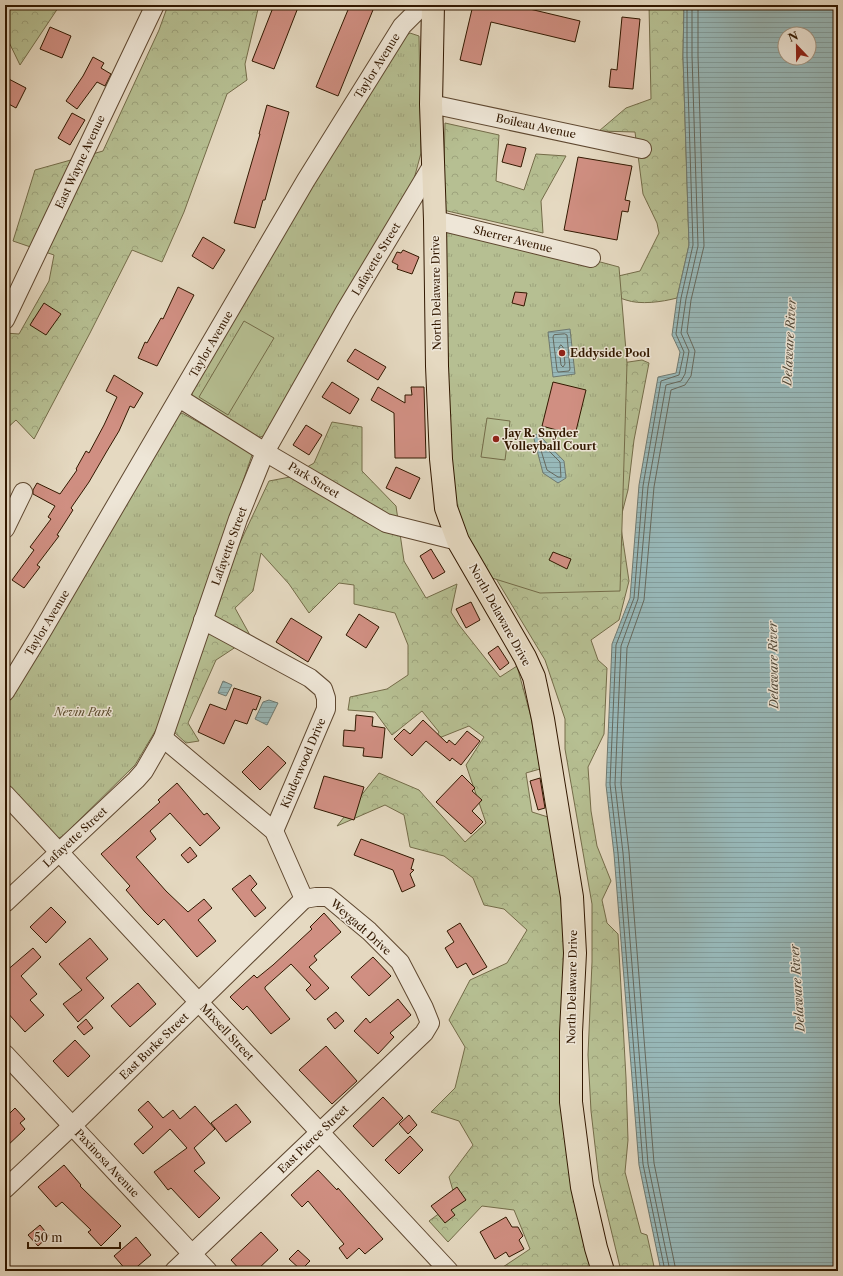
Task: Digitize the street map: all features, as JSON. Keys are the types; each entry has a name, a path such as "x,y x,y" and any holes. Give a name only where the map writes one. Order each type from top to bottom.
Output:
{"main road":[{"name":"North Delaware Drive","path":"433,5 431,104 435,220 437,364 441,459 446,508 458,541 525,657 534,677 543,719 572,897 575,953 571,1102 582,1187 596,1248 603,1271"}],"street":[{"name":"East Wayne Avenue","path":"5,320 155,5"},
{"name":"Taylor Avenue","path":"5,692 306,180 402,26 420,8 428,5"},
{"name":"Boileau Avenue","path":"431,104 642,149"},
{"name":"Lafayette Street","path":"5,903 144,771 163,738 238,519 265,452 345,311 432,166"},
{"name":"Sherrer Avenue","path":"435,220 592,258"},
{"name":"Park Street","path":"179,398 265,452 386,523 458,541"},
{"path":"5,529 24,492"},
{"name":"Kinderwood Drive","path":"203,620 310,678 322,689 326,698 326,709 274,831"},
{"path":"163,738 274,831 304,900"},
{"name":"Mixsell Street","path":"5,794 449,1271"},
{"name":"Weygadt Drive","path":"304,900 316,897 328,897 374,936 400,962 424,1008 430,1023"},
{"name":"East Burke Street","path":"5,1189 72,1126 304,900"},
{"name":"East Pierce Street","path":"174,1271 424,1034 430,1023"},
{"name":"Paxinosa Avenue","path":"5,1054 208,1271"}],"green space":[{"path":"5,5 60,5 20,65 5,34"},
{"path":"168,5 259,5 245,64 247,80 227,94 184,212 162,262 132,250 34,439 16,420 5,430 5,333 19,334 49,281 54,255 13,241 35,170 103,151 159,30"},
{"path":"649,5 684,5 683,56 689,245 677,298 644,303 632,302 611,293 614,277 640,271 659,233 657,223 643,194 635,132 599,131 626,108 651,99"},
{"path":"410,33 419,36 421,153 414,179 269,434 257,438 192,397 192,387 345,129 401,39"},
{"path":"445,123 499,135 496,181 524,190 536,154 566,156 541,201 543,233 443,210"},
{"path":"435,220 619,267 627,363 620,591 540,593 476,573 446,508"},
{"path":"244,321 274,338 228,415 199,397"},
{"path":"642,360 649,363 634,440 628,490 620,521 629,581 619,620 591,640 598,660 607,668 604,734 588,767 591,811 597,846 611,881 602,900 607,923 618,934 628,1140 625,1172 641,1233 647,1235 655,1271 621,1271 599,1180 591,1111 588,1055 592,962 592,904 565,749 565,719 545,660 492,572 615,364"},
{"name":"Nevin Park","path":"182,413 248,450 252,455 160,723 135,765 63,836 57,839 5,785 5,701 177,416"},
{"name":"Jay R. Snyder Volleyball Court","path":"487,418 510,421 505,460 481,457"},
{"path":"332,422 362,427 362,471 396,506 404,561 426,598 457,584 451,612 459,625 500,677 517,666 531,717 540,769 526,773 532,812 548,817 559,844 593,1271 497,1271 530,1249 514,1210 482,1206 448,1242 429,1221 456,1201 449,1177 473,1145 459,1121 431,1112 455,1088 465,1047 449,1020 470,980 507,963 527,930 504,909 484,905 473,878 444,856 410,847 404,815 385,805 337,826 379,773 419,790 465,842 486,823 466,765 484,737 469,726 434,740 439,732 422,711 392,735 375,712 348,710 350,697 387,689 408,675 408,645 395,613 354,604 354,585 339,583 309,613 289,584 261,553 253,591 235,608 251,637 216,660 188,723 199,741 186,743 173,731 184,689 219,604 237,549 269,481 290,477 314,463"}],"water":[{"name":"Delaware River","path":"684,5 838,5 838,1271 661,1271 639,1165 614,854 606,785 612,644 630,598 639,485 658,377 676,373 680,352 672,335 677,298 689,245 683,56"},
{"name":"Eddyside Pool","path":"570,329 575,374 553,377 548,332"},
{"path":"538,434 564,461 566,478 558,483 543,473 533,435"},
{"path":"223,681 232,685 226,696 218,693"},
{"path":"269,700 278,703 267,725 255,719 263,702"}],"building":[{"path":"274,5 299,5 274,69 252,61"},
{"path":"350,5 375,5 338,96 316,87"},
{"path":"473,5 513,5 580,21 575,42 491,22 481,65 460,60"},
{"path":"622,17 640,19 633,89 609,87 611,69 617,70"},
{"path":"50,27 71,36 62,58 40,49"},
{"path":"93,57 104,63 101,68 111,74 105,86 97,82 77,109 66,101 83,76"},
{"path":"5,77 26,88 16,108 5,102"},
{"path":"267,105 289,112 265,200 263,200 255,228 234,223"},
{"path":"72,113 85,120 70,145 58,138"},
{"path":"507,144 526,148 521,167 502,162"},
{"path":"578,157 632,166 625,200 630,201 628,212 622,211 617,240 564,230"},
{"path":"203,237 225,250 213,269 192,256"},
{"path":"403,250 419,257 412,274 397,269 398,265 392,262 397,252 401,253"},
{"path":"178,287 194,295 157,366 138,358 145,342 147,343 161,318 163,319"},
{"path":"515,292 527,293 524,306 512,303"},
{"path":"44,303 61,314 46,335 30,325"},
{"path":"355,349 386,367 378,380 347,361"},
{"path":"114,375 143,393 134,408 130,406 119,431 89,482 71,508 73,510 57,535 59,536 37,565 40,567 24,588 12,580 34,550 30,547 51,519 48,517 55,506 33,494 33,490 37,483 60,494 77,470 76,469 86,451 89,453 117,397 106,391"},
{"path":"332,382 359,399 350,414 322,397"},
{"path":"553,382 586,390 575,435 542,426"},
{"path":"378,387 405,403 405,395 412,395 411,387 424,387 426,458 395,458 394,413 371,400"},
{"path":"306,425 322,435 309,455 293,445"},
{"path":"396,467 420,478 410,499 386,488"},
{"path":"431,549 445,572 433,579 420,556"},
{"path":"553,552 571,559 567,569 549,560"},
{"path":"471,602 480,620 466,628 456,609"},
{"path":"359,614 379,627 366,648 346,635"},
{"path":"291,618 322,637 308,662 276,642"},
{"path":"498,646 509,663 500,670 488,653"},
{"path":"234,688 261,697 256,710 253,709 247,724 235,720 224,744 198,732 210,704 226,710"},
{"path":"356,715 373,717 372,726 385,728 382,758 363,756 364,748 343,746 344,730 355,731"},
{"path":"423,720 447,743 449,740 455,745 467,731 480,741 461,765 452,758 450,761 426,741 412,756 394,739 404,729 410,734"},
{"path":"268,746 286,763 260,790 242,772"},
{"path":"462,775 475,788 472,791 482,800 472,811 483,822 471,834 436,802"},
{"path":"324,776 364,787 354,820 314,808"},
{"path":"540,778 545,808 538,810 530,781"},
{"path":"177,783 204,815 207,813 220,828 200,846 170,813 150,831 156,839 136,857 166,891 188,912 204,899 212,908 198,920 216,941 197,957 164,919 158,925 145,912 126,890 130,886 101,854 160,802 158,800"},
{"path":"361,839 414,859 411,869 414,870 410,874 415,886 402,892 393,870 354,855"},
{"path":"190,847 197,856 188,863 181,855"},
{"path":"250,875 257,884 251,890 266,908 255,917 232,889"},
{"path":"51,907 66,922 46,943 30,927"},
{"path":"324,913 341,932 314,956 317,960 309,967 329,988 315,1000 306,990 311,985 291,964 265,987 265,989 290,1019 271,1034 247,1006 243,1010 230,997 254,975 257,978 273,965 312,929 310,927"},
{"path":"460,923 487,967 473,975 466,963 457,968 445,948 454,942 447,931"},
{"path":"90,938 108,959 86,978 104,998 78,1022 63,1004 82,990 59,964"},
{"path":"33,948 41,957 21,976 37,994 30,1000 44,1015 25,1032 5,1010 5,972"},
{"path":"373,957 391,976 369,996 351,977"},
{"path":"138,983 156,1004 130,1027 111,1006"},
{"path":"398,999 411,1015 390,1033 394,1037 378,1054 354,1031 366,1018 370,1023"},
{"path":"336,1012 344,1021 335,1029 327,1019"},
{"path":"86,1019 93,1028 84,1035 77,1027"},
{"path":"75,1040 90,1056 68,1077 53,1061"},
{"path":"326,1046 357,1081 332,1104 299,1070"},
{"path":"383,1097 403,1118 373,1147 353,1126"},
{"path":"148,1101 163,1118 173,1110 180,1119 195,1106 215,1129 194,1148 205,1163 194,1171 220,1198 199,1218 171,1188 168,1190 154,1172 187,1148 170,1129 143,1154 134,1144 153,1127 138,1110"},
{"path":"236,1104 251,1122 226,1142 211,1123"},
{"path":"15,1108 25,1119 20,1123 25,1129 5,1148 5,1118"},
{"path":"409,1115 417,1125 408,1134 399,1124"},
{"path":"410,1136 423,1150 399,1174 385,1160"},
{"path":"64,1165 81,1185 80,1186 121,1226 101,1246 88,1232 91,1230 62,1202 56,1207 38,1187"},
{"path":"318,1170 337,1190 338,1188 383,1239 365,1254 359,1248 347,1259 339,1248 344,1244 308,1201 302,1207 291,1195"},
{"path":"457,1187 466,1200 451,1210 455,1215 445,1223 431,1206"},
{"path":"506,1217 512,1227 518,1227 523,1236 519,1240 524,1249 509,1257 506,1252 495,1259 480,1232"},
{"path":"40,1225 49,1236 38,1246 28,1235"},
{"path":"261,1232 278,1250 256,1271 241,1271 231,1260"},
{"path":"136,1237 151,1255 132,1271 127,1271 114,1256"},
{"path":"298,1250 310,1261 301,1270 289,1259"}],"place":[{"name":"Eddyside Pool","path":"562,353"},
{"name":"Jay R. Snyder Volleyball Court","path":"496,439"}]}
